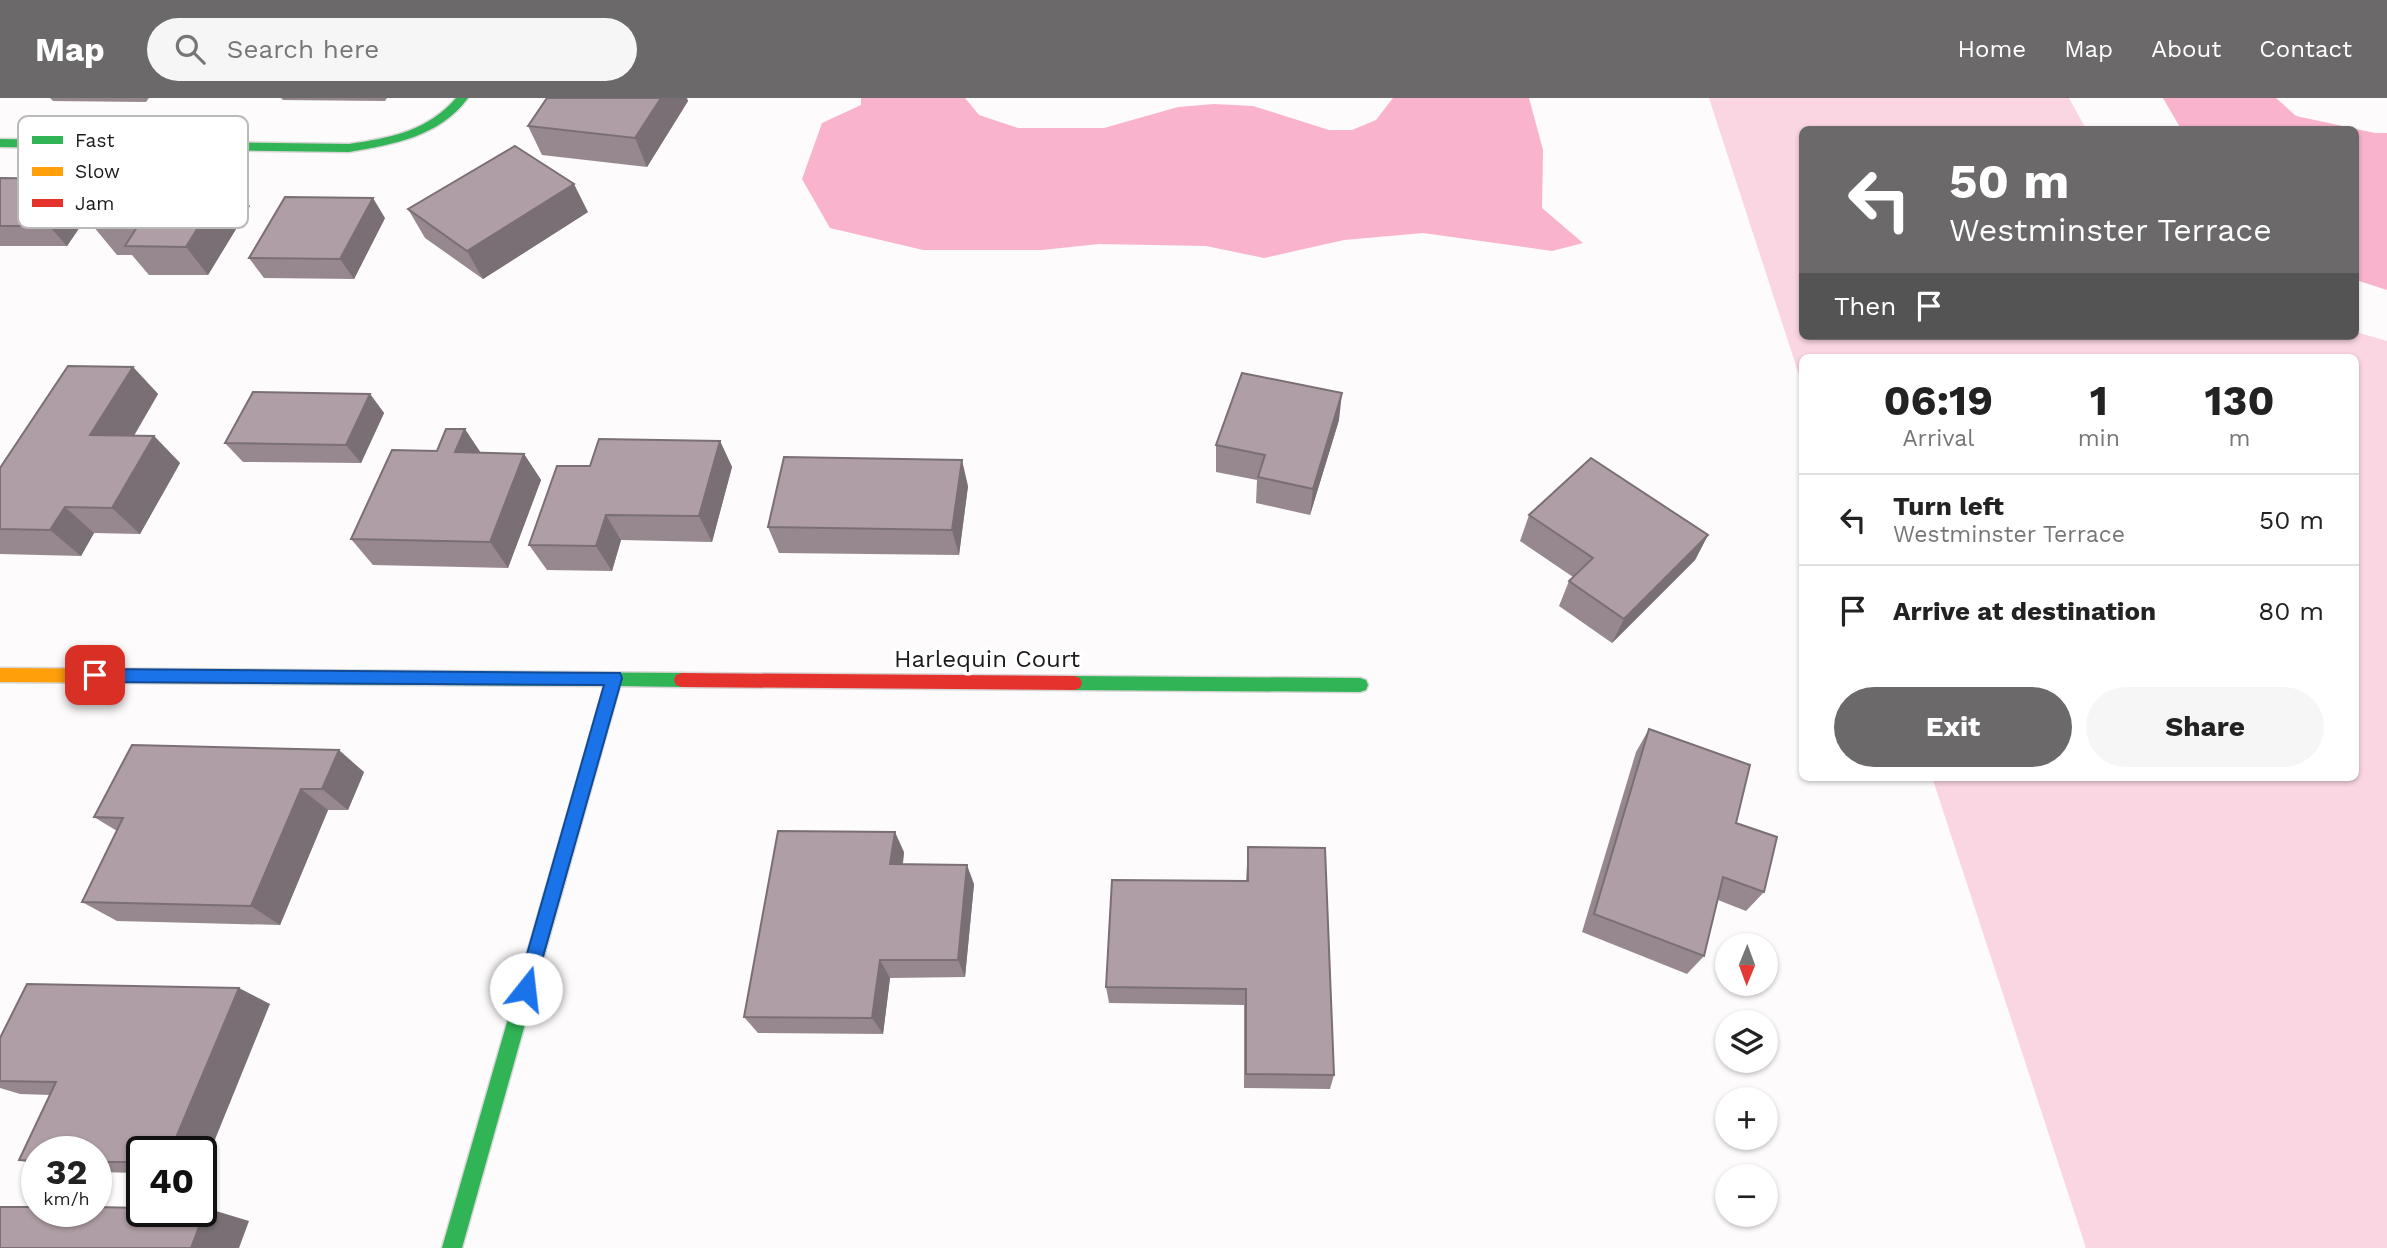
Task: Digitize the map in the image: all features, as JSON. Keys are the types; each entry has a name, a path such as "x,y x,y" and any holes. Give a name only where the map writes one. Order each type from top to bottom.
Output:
{"street":[{"path":"248,147 349,148 394,141 433,126 462,98"},
{"path":"0,143 18,143"},
{"name":"Harlequin Court","path":"0,675 1360,685"},
{"path":"452,1248 614,678"}],"shaded area":[{"path":"861,98 965,98 979,115 1018,128 1104,128 1178,107 1214,104 1253,106 1329,130 1352,130 1376,120 1393,98 1529,98 1543,150 1542,208 1583,243 1552,251 1423,233 1344,240 1264,258 1206,246 1099,244 1042,250 923,250 830,228 802,179 822,123 861,105"},
{"path":"1709,98 2069,98 2084,126 1799,126 1799,340 2359,340 2359,333 2387,341 2387,1248 2086,1248 1933,781 2359,781 2359,354 1799,354 1799,375"},
{"path":"2163,98 2276,98 2296,116 2342,126 2179,126"},
{"path":"2359,130 2387,133 2387,290 2359,281"}],"building":[{"path":"547,98 661,98 635,138 528,126"},
{"path":"515,146 574,184 467,251 408,209"},
{"path":"0,178 18,178 18,226 0,226"},
{"path":"285,197 373,198 340,259 249,258"},
{"path":"136,228 198,228 186,247 125,246"},
{"path":"68,366 133,367 90,435 154,436 112,508 65,507 50,530 0,529 0,468"},
{"path":"1242,373 1342,393 1313,489 1258,477 1265,455 1216,445"},
{"path":"253,392 370,394 346,445 225,443"},
{"path":"446,429 465,429 455,452 524,454 490,542 351,539 392,450 437,451"},
{"path":"599,439 720,441 699,516 606,515 596,546 529,545 557,466 590,466"},
{"path":"784,457 962,460 952,530 768,527"},
{"path":"1591,458 1708,535 1624,619 1569,581 1593,558 1529,515"},
{"path":"1649,729 1750,765 1736,823 1777,837 1764,892 1723,877 1704,956 1594,914"},
{"path":"132,745 339,750 322,789 301,789 251,906 82,902 123,818 94,817"},
{"path":"778,831 895,832 890,864 967,865 958,960 880,960 872,1018 744,1017"},
{"path":"1248,847 1325,848 1334,1075 1246,1074 1246,989 1106,987 1112,880 1248,881"},
{"path":"27,984 239,988 177,1136 126,1136 126,1162 112,1162 112,1136 30,1136 56,1082 0,1081 0,1038"},
{"path":"0,1207 21,1207 21,1227 112,1227 112,1207 126,1208 126,1227 199,1227 191,1248 0,1248"}],"traffic: fast":[{"path":"248,147 349,148 396,139 412,135 439,121 462,98"},
{"path":"0,143 18,143"},
{"path":"274,677 682,680"},
{"path":"452,1248 614,678"},
{"path":"1074,683 1360,685"}],"traffic: slow":[{"path":"0,675 274,677"}],"traffic: jam":[{"path":"682,680 1074,683"}],"route":[{"path":"95,675 614,678 526,989"}]}
